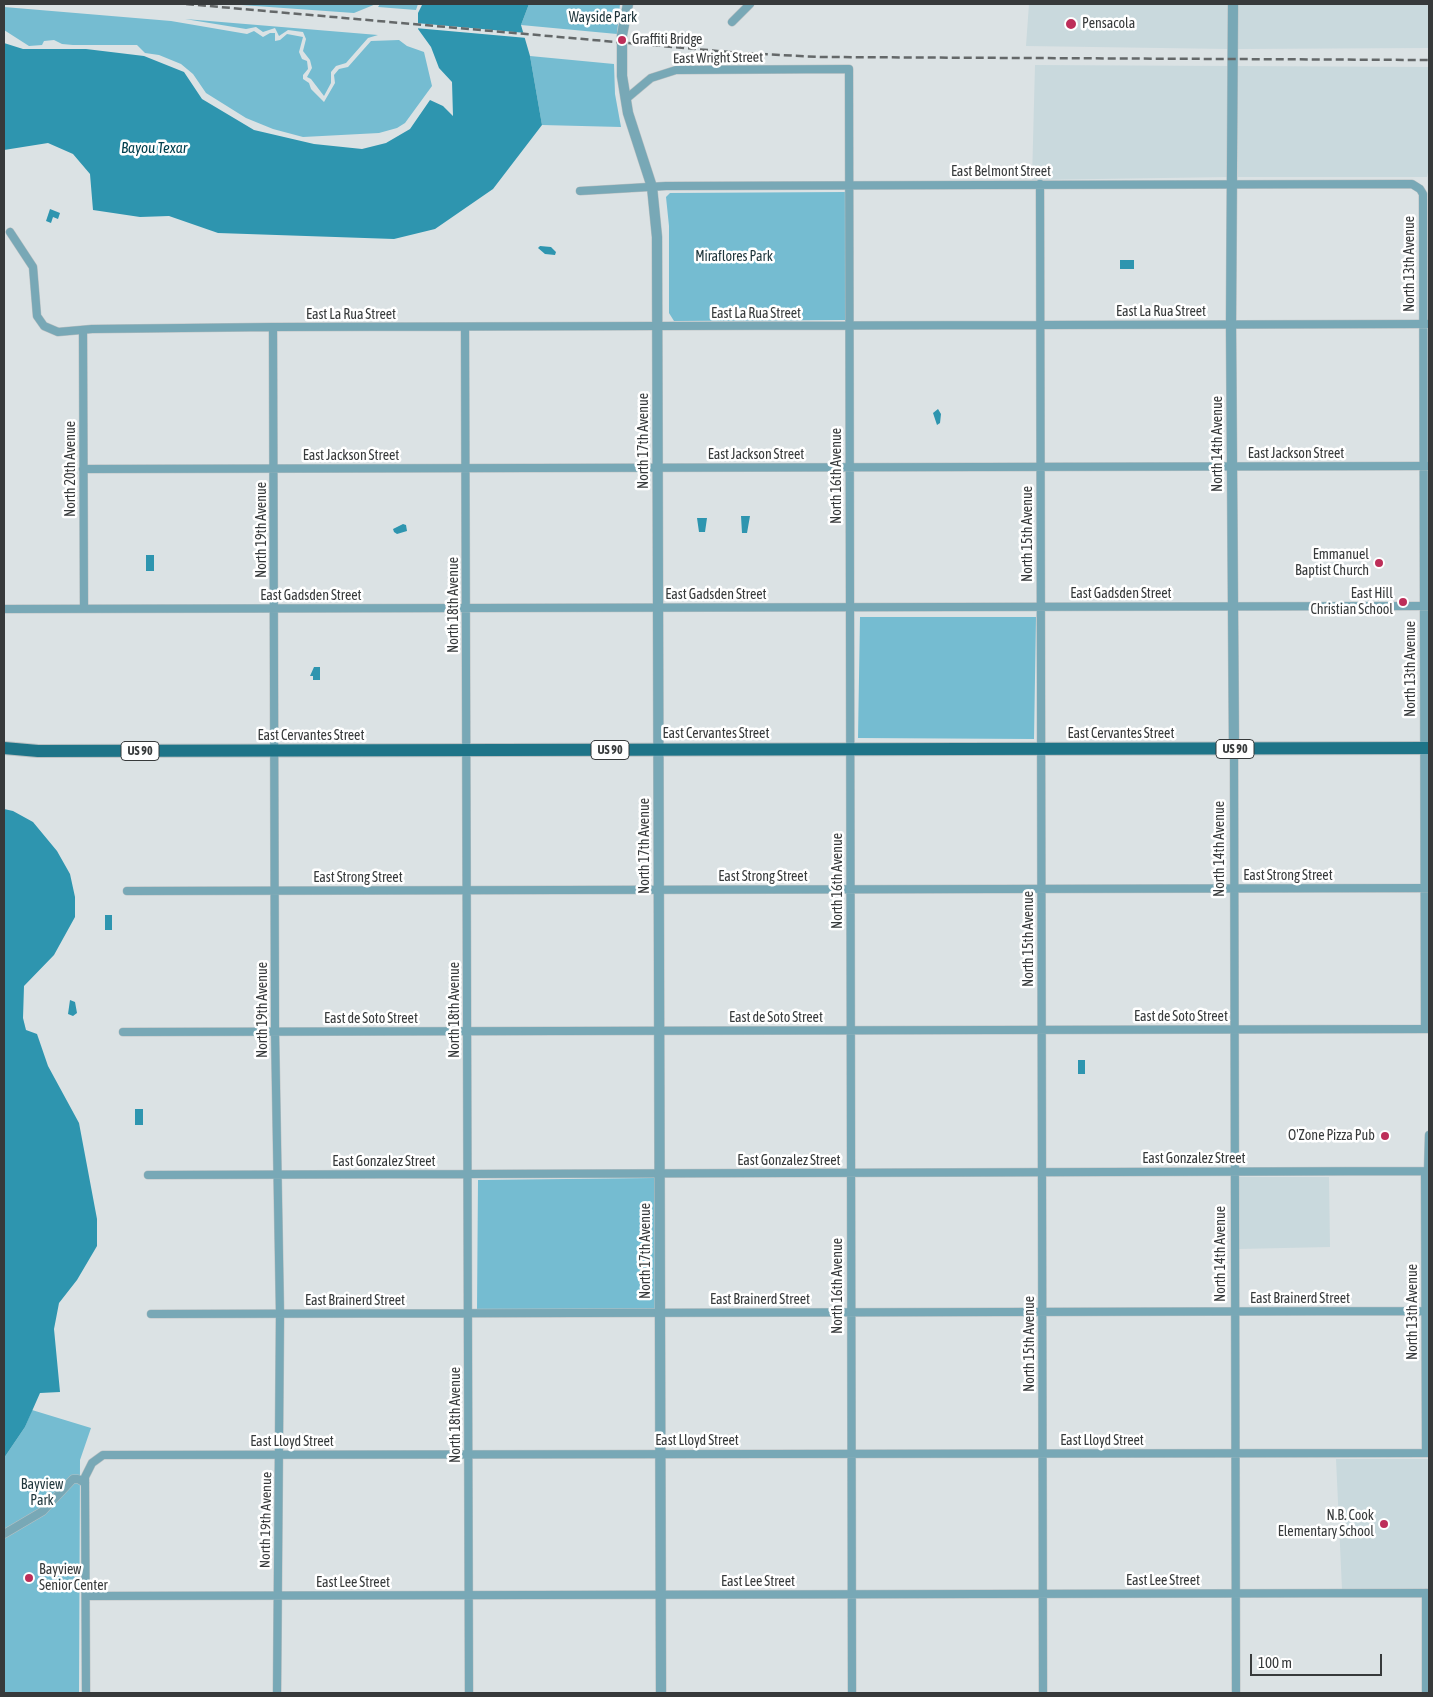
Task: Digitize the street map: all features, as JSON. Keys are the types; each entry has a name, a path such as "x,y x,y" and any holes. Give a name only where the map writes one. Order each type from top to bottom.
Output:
{"main road":[{"name":"East Cervantes Street","path":"4,748 38,752 1426,748"}],"street":[{"path":"732,22 750,4"},
{"name":"North 14th Avenue","path":"1233,4 1231,325 1236,1693"},
{"name":"North 17th Avenue","path":"627,5 622,35 622,76 628,113 652,187 658,237 661,1693"},
{"name":"East Wright Street","path":"626,98 651,78 676,70 848,69"},
{"name":"North 16th Avenue","path":"848,69 852,1693"},
{"name":"East Belmont Street","path":"580,191 652,187 1040,184 1412,184 1420,189"},
{"name":"North 15th Avenue","path":"1040,184 1043,1693"},
{"name":"North 13th Avenue","path":"1420,189 1423,194 1426,324 1427,1029"},
{"name":"East La Rua Street","path":"10,232 33,267 36,285 35,309 40,322 50,330 58,332 273,327 1426,324"},
{"name":"North 19th Avenue","path":"273,327 276,751 275,1031 280,1314 277,1693"},
{"name":"North 18th Avenue","path":"465,327 470,1693"},
{"name":"North 20th Avenue","path":"83,330 84,609"},
{"name":"East Jackson Street","path":"84,469 1426,466"},
{"name":"East Gadsden Street","path":"4,609 1427,606"},
{"name":"East Strong Street","path":"127,892 1427,888"},
{"name":"East de Soto Street","path":"123,1032 1427,1029"},
{"name":"North 13th Avenue","path":"1428,1453 1429,1135"},
{"name":"East Gonzalez Street","path":"148,1175 1428,1171"},
{"name":"East Brainerd Street","path":"151,1314 1427,1311"},
{"name":"East Lloyd Street","path":"86,1483 87,1470 92,1463 104,1455 1428,1453"},
{"path":"4,1534 43,1511 73,1479 78,1478 86,1483 86,1693"},
{"path":"1426,1693 1428,1593"},
{"name":"East Lee Street","path":"86,1596 1428,1593"}],"shaded area":[{"path":"1029,4 1229,4 1228,49 1026,46"},
{"path":"1238,4 1429,4 1429,48 1237,49"},
{"path":"1035,65 1228,66 1229,177 1032,180"},
{"path":"1237,66 1429,67 1429,168 1427,177 1238,177"},
{"path":"1239,1177 1329,1177 1330,1247 1239,1249"},
{"name":"N.B. Cook Elementary School","path":"1336,1459 1429,1459 1429,1589 1342,1589"}],"green space":[{"path":"227,4 376,4 354,13"},
{"path":"380,4 418,4 416,10 378,7"},
{"name":"Wayside Park","path":"529,4 620,4 617,34 521,25"},
{"path":"4,7 171,21 247,34 254,31 263,37 270,33 275,33 275,41 280,40 287,34 303,37 299,52 302,59 307,61 308,69 303,75 303,79 309,83 311,89 324,102 335,83 334,75 339,69 348,67 371,41 399,40 407,46 424,52 432,86 405,123 397,128 379,133 303,137 273,129 246,118 206,93 193,74 181,64 159,55 145,53 137,45 73,45 62,44 54,40 44,41 42,45 29,46 4,30"},
{"path":"185,19 378,35 368,38 346,63 336,66 331,72 331,83 324,96 311,79 307,77 312,68 310,60 303,51 306,39 303,32 288,30 279,36 275,28 263,32 256,27 246,29"},
{"path":"530,56 614,64 615,94 621,127 542,125"},
{"name":"Miraflores Park","path":"846,192 845,320 674,321 669,313 669,226 666,197 670,193"},
{"path":"860,617 1036,617 1034,739 858,738"},
{"path":"655,1178 655,1309 477,1309 478,1180"},
{"name":"Bayview Park","path":"32,1410 91,1428 80,1460 79,1693 4,1693 4,1458 25,1427"}],"water":[{"name":"Bayou Texar","path":"529,4 521,25 530,56 542,125 493,189 435,229 394,239 218,233 169,216 140,217 93,210 90,174 73,154 48,143 4,150 4,43 23,49 86,49 144,56 184,72 202,99 254,130 314,144 362,149 386,143 410,129 430,100 443,106 453,116 452,82 439,68 431,47 418,29 418,13 422,5"},
{"path":"50,209 60,213 58,219 53,217 51,223 46,221"},
{"path":"540,246 551,247 556,252 555,255 545,254 538,248"},
{"path":"1120,260 1134,260 1134,269 1120,269"},
{"path":"938,409 941,414 940,423 937,425 933,413"},
{"path":"741,516 750,516 747,533 742,533"},
{"path":"697,518 707,518 705,532 699,532"},
{"path":"403,524 406,525 407,531 397,534 394,532 393,529"},
{"path":"146,555 154,555 154,571 146,571"},
{"path":"314,667 320,667 320,680 313,680 313,676 310,676"},
{"path":"4,809 13,811 33,822 57,851 70,874 75,897 75,917 54,955 24,986 23,1018 26,1030 37,1034 48,1066 79,1123 97,1219 97,1246 77,1280 59,1303 54,1329 60,1392 40,1393 25,1427 4,1458"},
{"path":"105,915 112,915 112,930 105,930"},
{"path":"70,1000 75,1002 77,1013 73,1016 68,1014"},
{"path":"1078,1060 1085,1060 1085,1074 1078,1074"},
{"path":"135,1109 143,1109 143,1125 135,1125"}],"pier":[{"path":"416,23 526,33 527,38 415,28"}],"railway":[{"path":"186,4 741,53 820,57 1429,60"}],"place":[{"name":"Pensacola","path":"1071,24"},
{"name":"Graffiti Bridge","path":"622,40"},
{"name":"Emmanuel Baptist Church","path":"1379,563"},
{"name":"East Hill Christian School","path":"1403,602"},
{"name":"O'Zone Pizza Pub","path":"1385,1136"},
{"name":"N.B. Cook Elementary School","path":"1384,1524"},
{"name":"Bayview Senior Center","path":"29,1578"}]}
